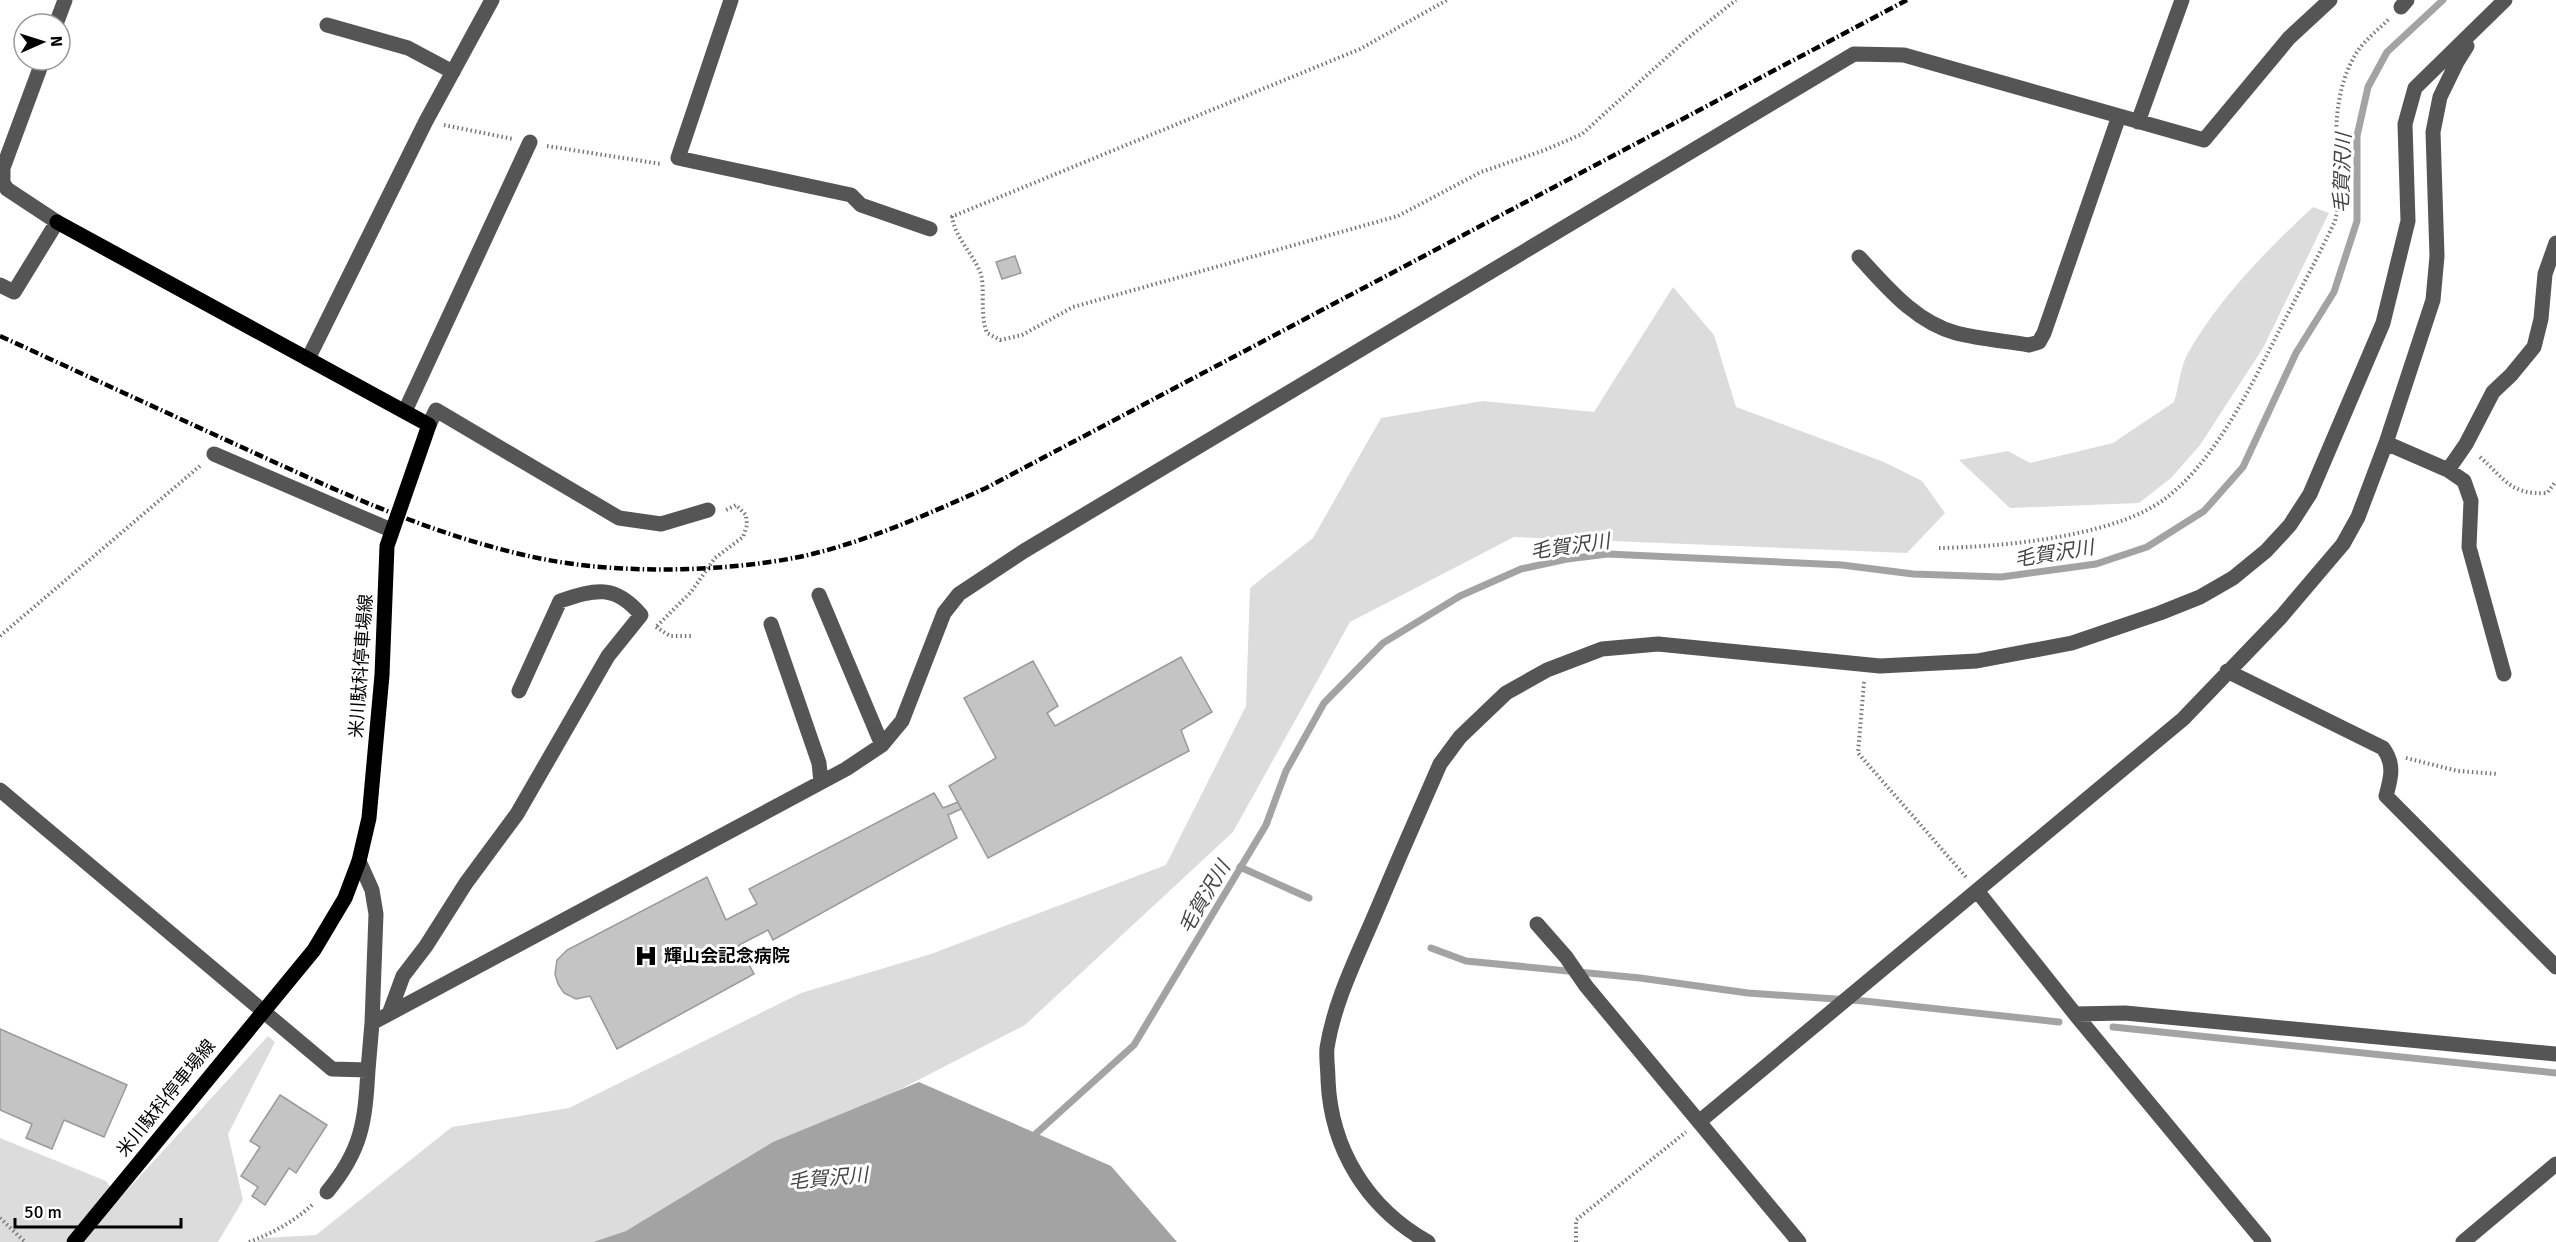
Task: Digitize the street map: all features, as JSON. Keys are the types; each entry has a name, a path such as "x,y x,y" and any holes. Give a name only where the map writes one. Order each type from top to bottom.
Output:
{"main road":[{"path":"57,222 429,425"},
{"name":"米川駄科停車場線","path":"77,1238 314,950 345,898 358,861 369,818 382,675 387,546 429,425"}],"street":[{"path":"308,359 426,121 492,0"},
{"path":"731,0 678,158 851,195 861,205 930,229"},
{"path":"2138,122 2182,0"},
{"path":"372,1023 822,782 882,745 902,721 944,614 958,594 1024,550 1854,54 1904,56 2204,140 2289,38 2330,0"},
{"path":"1428,1242 1413,1233 1372,1199 1344,1154 1329,1103 1327,1050 1336,1009 1356,958 1440,764 1460,737 1506,693 1546,670 1602,649 1658,644 1880,666 1977,661 2073,643 2200,597 2233,578 2266,551 2290,525 2310,494 2383,323 2408,221 2405,124 2415,88 2505,0"},
{"path":"1700,1120 1978,892 2183,719 2281,617 2343,544 2358,517 2386,443 2433,300 2437,281 2433,132 2440,97 2457,62 2486,18"},
{"path":"327,25 408,48 453,72"},
{"path":"0,285 14,292 57,222 7,189 3,183 3,168 39,72"},
{"path":"1859,257 1905,306 1955,333 2029,345 2039,342 2118,116"},
{"path":"405,411 530,142"},
{"path":"2448,470 2466,444 2493,392 2511,375 2534,347 2541,319 2545,274 2556,243"},
{"path":"429,425 436,410 619,519 661,524 708,510"},
{"path":"2386,443 2448,470 2464,481 2471,501 2469,547 2504,674"},
{"path":"214,454 391,530"},
{"path":"389,1014 403,976 426,946 466,883 518,813 608,656 641,615 629,601 614,593 591,591 560,602 519,691"},
{"path":"819,595 882,745"},
{"path":"771,624 819,763 822,782"},
{"path":"2228,671 2383,748 2390,757 2392,771 2386,796 2556,967"},
{"path":"0,790 261,1012 332,1069 368,1070"},
{"path":"327,1192 344,1171 359,1141 366,1108 376,914 372,890 358,861"},
{"path":"1978,892 2075,1014 2264,1242"},
{"path":"1537,924 1799,1242"},
{"path":"2075,1014 2125,1013 2556,1054"},
{"path":"2463,1242 2556,1164"}],"path":[{"path":"930,229 952,216 1360,49 1409,24 1447,0"},
{"path":"952,216 954,228 981,274 982,320 987,333 1000,340 1022,335 1073,307 1398,216 1481,172 1545,150 1582,134 1688,38 1736,0"},
{"path":"1939,548 1988,547 2035,539 2085,530 2146,511 2177,488 2208,454 2239,410 2335,221 2338,208 2337,109 2344,78 2358,51 2404,3"},
{"path":"426,121 530,142 666,165 678,158"},
{"path":"2466,444 2511,488 2520,489 2529,494 2547,493 2556,481"},
{"path":"0,636 214,454"},
{"path":"656,627 691,592 715,558 743,537 747,525 746,515 736,505"},
{"path":"641,615 670,636 692,636"},
{"path":"1866,664 1858,753 1978,892"},
{"path":"2383,748 2430,765 2468,772 2498,774"},
{"path":"1576,1242 1576,1220 1700,1120"},
{"path":"249,1242 272,1233 302,1214 327,1192"},
{"path":"0,1218 25,1242"}],"shaded area":[{"path":"2313,207 2329,213 2263,348 2200,445 2171,478 2139,503 2010,508 1959,460 2008,451 2030,463 2113,443 2174,402 2185,359 2201,332 2229,294 2262,257"},
{"path":"1673,287 1714,335 1736,407 1884,462 1922,481 1945,513 1907,553 1514,537 1350,622 1233,832 1025,1025 626,1231 593,1242 255,1242 265,1238 316,1235 452,1127 569,1108 801,993 931,954 1166,865 1246,706 1250,588 1313,538 1381,418 1483,401 1594,412"},
{"path":"268,1036 275,1042 228,1134 243,1200 218,1242 0,1242 0,1138 106,1181 119,1199"}],"water":[{"path":"919,1082 1111,1166 1177,1242 593,1242 626,1231 773,1142"}],"building":[{"path":"1015,256 1021,273 1002,279 996,262"},
{"path":"1181,657 1212,712 1181,730 1189,751 988,858 949,786 996,758 964,698 1033,661 1058,706 1047,713 1055,726"},
{"name":"輝山会記念病院","path":"934,793 943,808 958,802 961,809 948,815 957,838 773,940 768,930 739,945 754,974 617,1049 590,996 576,999 564,993 558,984 555,974 557,960 567,950 707,877 726,920 757,904 749,889"},
{"path":"0,1029 127,1085 104,1137 64,1120 52,1149 26,1138 32,1124 0,1110"},
{"path":"280,1095 327,1125 296,1173 289,1168 265,1205 252,1196 258,1187 241,1176 260,1147 250,1141"}],"waterway":[{"name":"毛賀沢川","path":"1030,1139 1134,1045 1266,825 1286,771 1324,703 1383,643 1460,596 1521,569 1567,559 1608,554 1842,565 1913,574 2001,577 2096,564 2147,547 2204,511 2243,467 2296,353 2334,292 2357,221 2357,136 2368,87 2387,52 2443,0"},
{"path":"1240,867 1309,898"},
{"path":"1431,948 1466,961 1640,978 1748,993 1864,1001 2059,1022"},
{"path":"2113,1027 2556,1073"}],"railway":[{"path":"0,336 357,499 470,541 548,560 608,568 706,568 739,566 799,557 871,536 986,488 1907,0"}],"place":[{"name":"輝山会記念病院","path":"646,956"}]}
